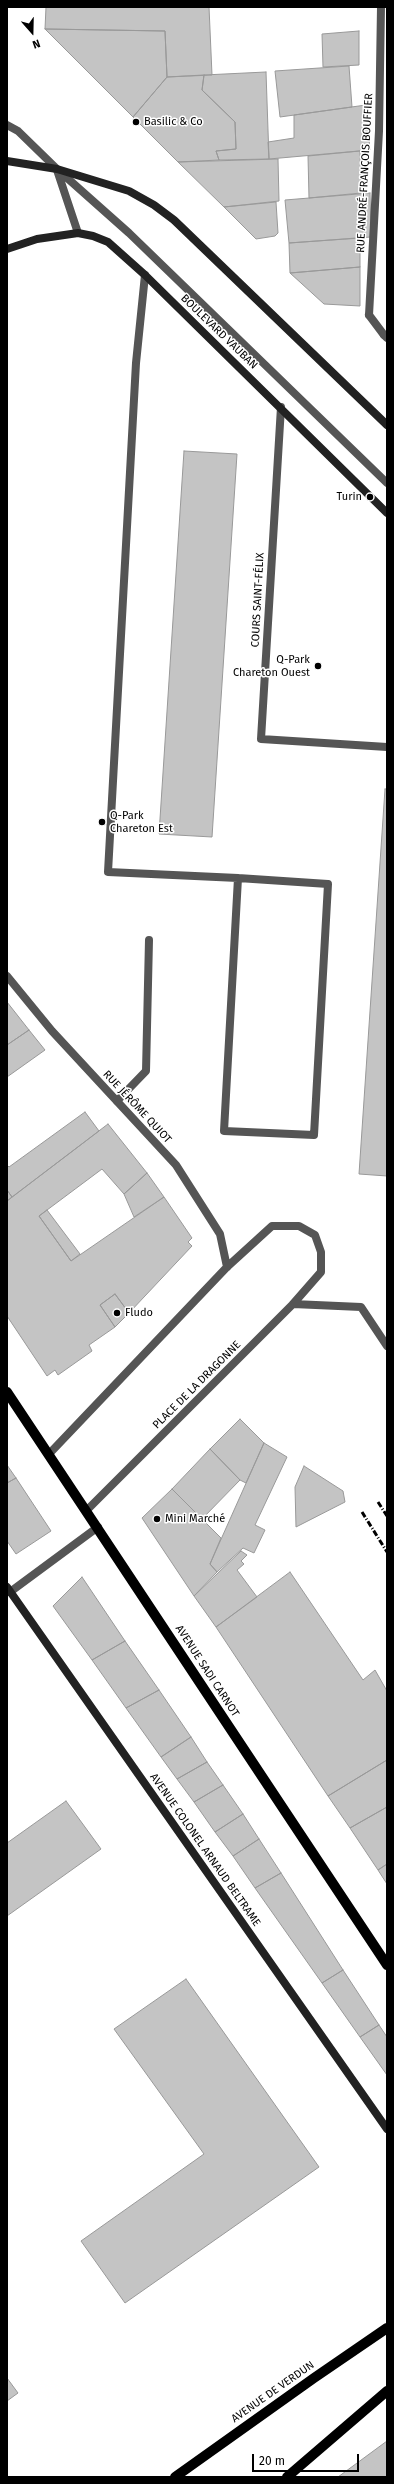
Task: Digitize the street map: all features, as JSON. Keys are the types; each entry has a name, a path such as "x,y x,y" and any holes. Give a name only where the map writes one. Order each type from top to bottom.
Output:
{"main road":[{"path":"7,161 57,169 129,191 154,205 174,220 387,425"},
{"name":"BOULEVARD VAUBAN","path":"7,249 37,239 78,233 94,236 108,242 145,275 281,407 387,513"},
{"name":"AVENUE SADI CARNOT","path":"7,1392 87,1510 387,1965"},
{"name":"AVENUE COLONEL ARNAUD BELTRAME","path":"9,1589 386,2127"},
{"name":"AVENUE DE VERDUN","path":"175,2477 387,2328"},
{"path":"287,2477 387,2391"}],"street":[{"name":"RUE ANDRÉ-FRANÇOIS BOUFFIER","path":"381,7 379,131 369,315 385,337"},
{"path":"7,125 18,131 57,169 129,233 387,483"},
{"path":"57,169 78,233"},
{"path":"145,275 136,363 108,872 238,878 328,884 314,1135 224,1130 238,878"},
{"name":"COURS SAINT-FÉLIX","path":"281,407 261,739 387,747"},
{"path":"117,1101 146,1071 149,940"},
{"name":"RUE JÉRÔME QUIOT","path":"7,976 52,1031 176,1165 220,1234 227,1267"},
{"name":"PLACE DE LA DRAGONNE","path":"87,1510 293,1304 321,1272 321,1252 315,1235 299,1226 272,1226 227,1267"},
{"path":"49,1454 227,1267"},
{"path":"293,1304 361,1307 387,1346"},
{"path":"9,1589 98,1528"}],"building":[{"path":"46,7 209,7 212,75 167,77 165,31 45,29"},
{"path":"45,29 165,31 167,77 133,117"},
{"path":"359,31 359,65 323,67 322,34"},
{"path":"349,66 352,107 280,117 275,71"},
{"path":"266,72 269,159 219,160 216,151 236,149 235,122 202,90 204,75"},
{"path":"204,75 202,90 235,122 236,149 216,151 219,160 178,162 133,117 167,77"},
{"path":"366,105 370,150 269,159 268,142 294,138 294,115"},
{"path":"360,151 361,193 309,198 308,156"},
{"path":"278,159 279,201 224,207 178,162"},
{"path":"370,193 371,237 289,243 285,200"},
{"path":"276,202 278,233 275,236 256,239 224,207"},
{"path":"360,238 360,267 290,273 289,243"},
{"path":"360,267 360,306 324,304 290,273"},
{"path":"184,451 237,454 212,837 159,834"},
{"path":"385,789 387,789 387,1176 359,1174"},
{"path":"7,1002 29,1030 7,1045"},
{"path":"29,1030 45,1050 7,1077 7,1045"},
{"path":"85,1112 99,1131 12,1197 7,1190 7,1165 9,1167"},
{"path":"108,1124 147,1173 124,1194 102,1169 39,1216 71,1261 164,1197 192,1238 188,1242 192,1246 129,1313 115,1294 100,1305 115,1327 89,1345 92,1351 58,1375 55,1370 47,1376 7,1316 7,1201"},
{"path":"147,1173 164,1197 134,1217 124,1194"},
{"path":"7,1190 12,1197 7,1201"},
{"path":"47,1210 80,1254 71,1261 39,1216"},
{"path":"115,1294 129,1313 115,1327 100,1305"},
{"path":"240,1419 264,1443 246,1483 240,1480 210,1449"},
{"path":"264,1443 287,1457 255,1525 265,1530 254,1553 243,1548 217,1572 210,1564"},
{"path":"210,1449 240,1480 202,1519 172,1489"},
{"path":"7,1465 16,1478 7,1483"},
{"path":"304,1466 343,1491 345,1502 296,1527 295,1487"},
{"path":"16,1478 51,1531 16,1554 7,1541 7,1483"},
{"path":"172,1489 221,1538 210,1564 217,1572 194,1596 142,1518"},
{"path":"241,1551 247,1555 241,1561 244,1564 237,1570 257,1597 216,1627 194,1596"},
{"path":"290,1572 363,1680 375,1670 387,1691 387,1760 328,1796 216,1627"},
{"path":"82,1577 125,1641 92,1660 53,1606"},
{"path":"125,1641 159,1690 126,1708 92,1660"},
{"path":"159,1690 191,1737 161,1757 126,1708"},
{"path":"191,1737 207,1762 177,1779 161,1757"},
{"path":"387,1760 387,1807 350,1828 328,1796"},
{"path":"207,1762 223,1785 194,1802 177,1779"},
{"path":"223,1785 243,1814 215,1832 194,1802"},
{"path":"66,1801 101,1849 7,1916 7,1843"},
{"path":"387,1807 387,1864 378,1870 350,1828"},
{"path":"243,1814 259,1839 233,1856 215,1832"},
{"path":"259,1839 281,1873 255,1888 233,1856"},
{"path":"387,1864 387,1884 378,1870"},
{"path":"281,1873 343,1970 322,1983 255,1888"},
{"path":"343,1970 379,2025 360,2037 322,1983"},
{"path":"186,1979 319,2167 125,2303 81,2241 204,2154 114,2029"},
{"path":"379,2025 387,2037 387,2075 360,2037"},
{"path":"7,2378 18,2393 7,2401"},
{"path":"387,2441 387,2477 338,2477"}],"railway":[{"path":"378,1502 387,1516"},
{"path":"362,1512 387,1552"}],"place":[{"name":"Basilic & Co","path":"136,122"},
{"name":"Turin","path":"370,497"},
{"name":"Q-Park Chareton Ouest","path":"318,666"},
{"name":"Q-Park Chareton Est","path":"102,822"},
{"name":"Fludo","path":"117,1313"},
{"name":"Mini Marché","path":"157,1519"}]}
